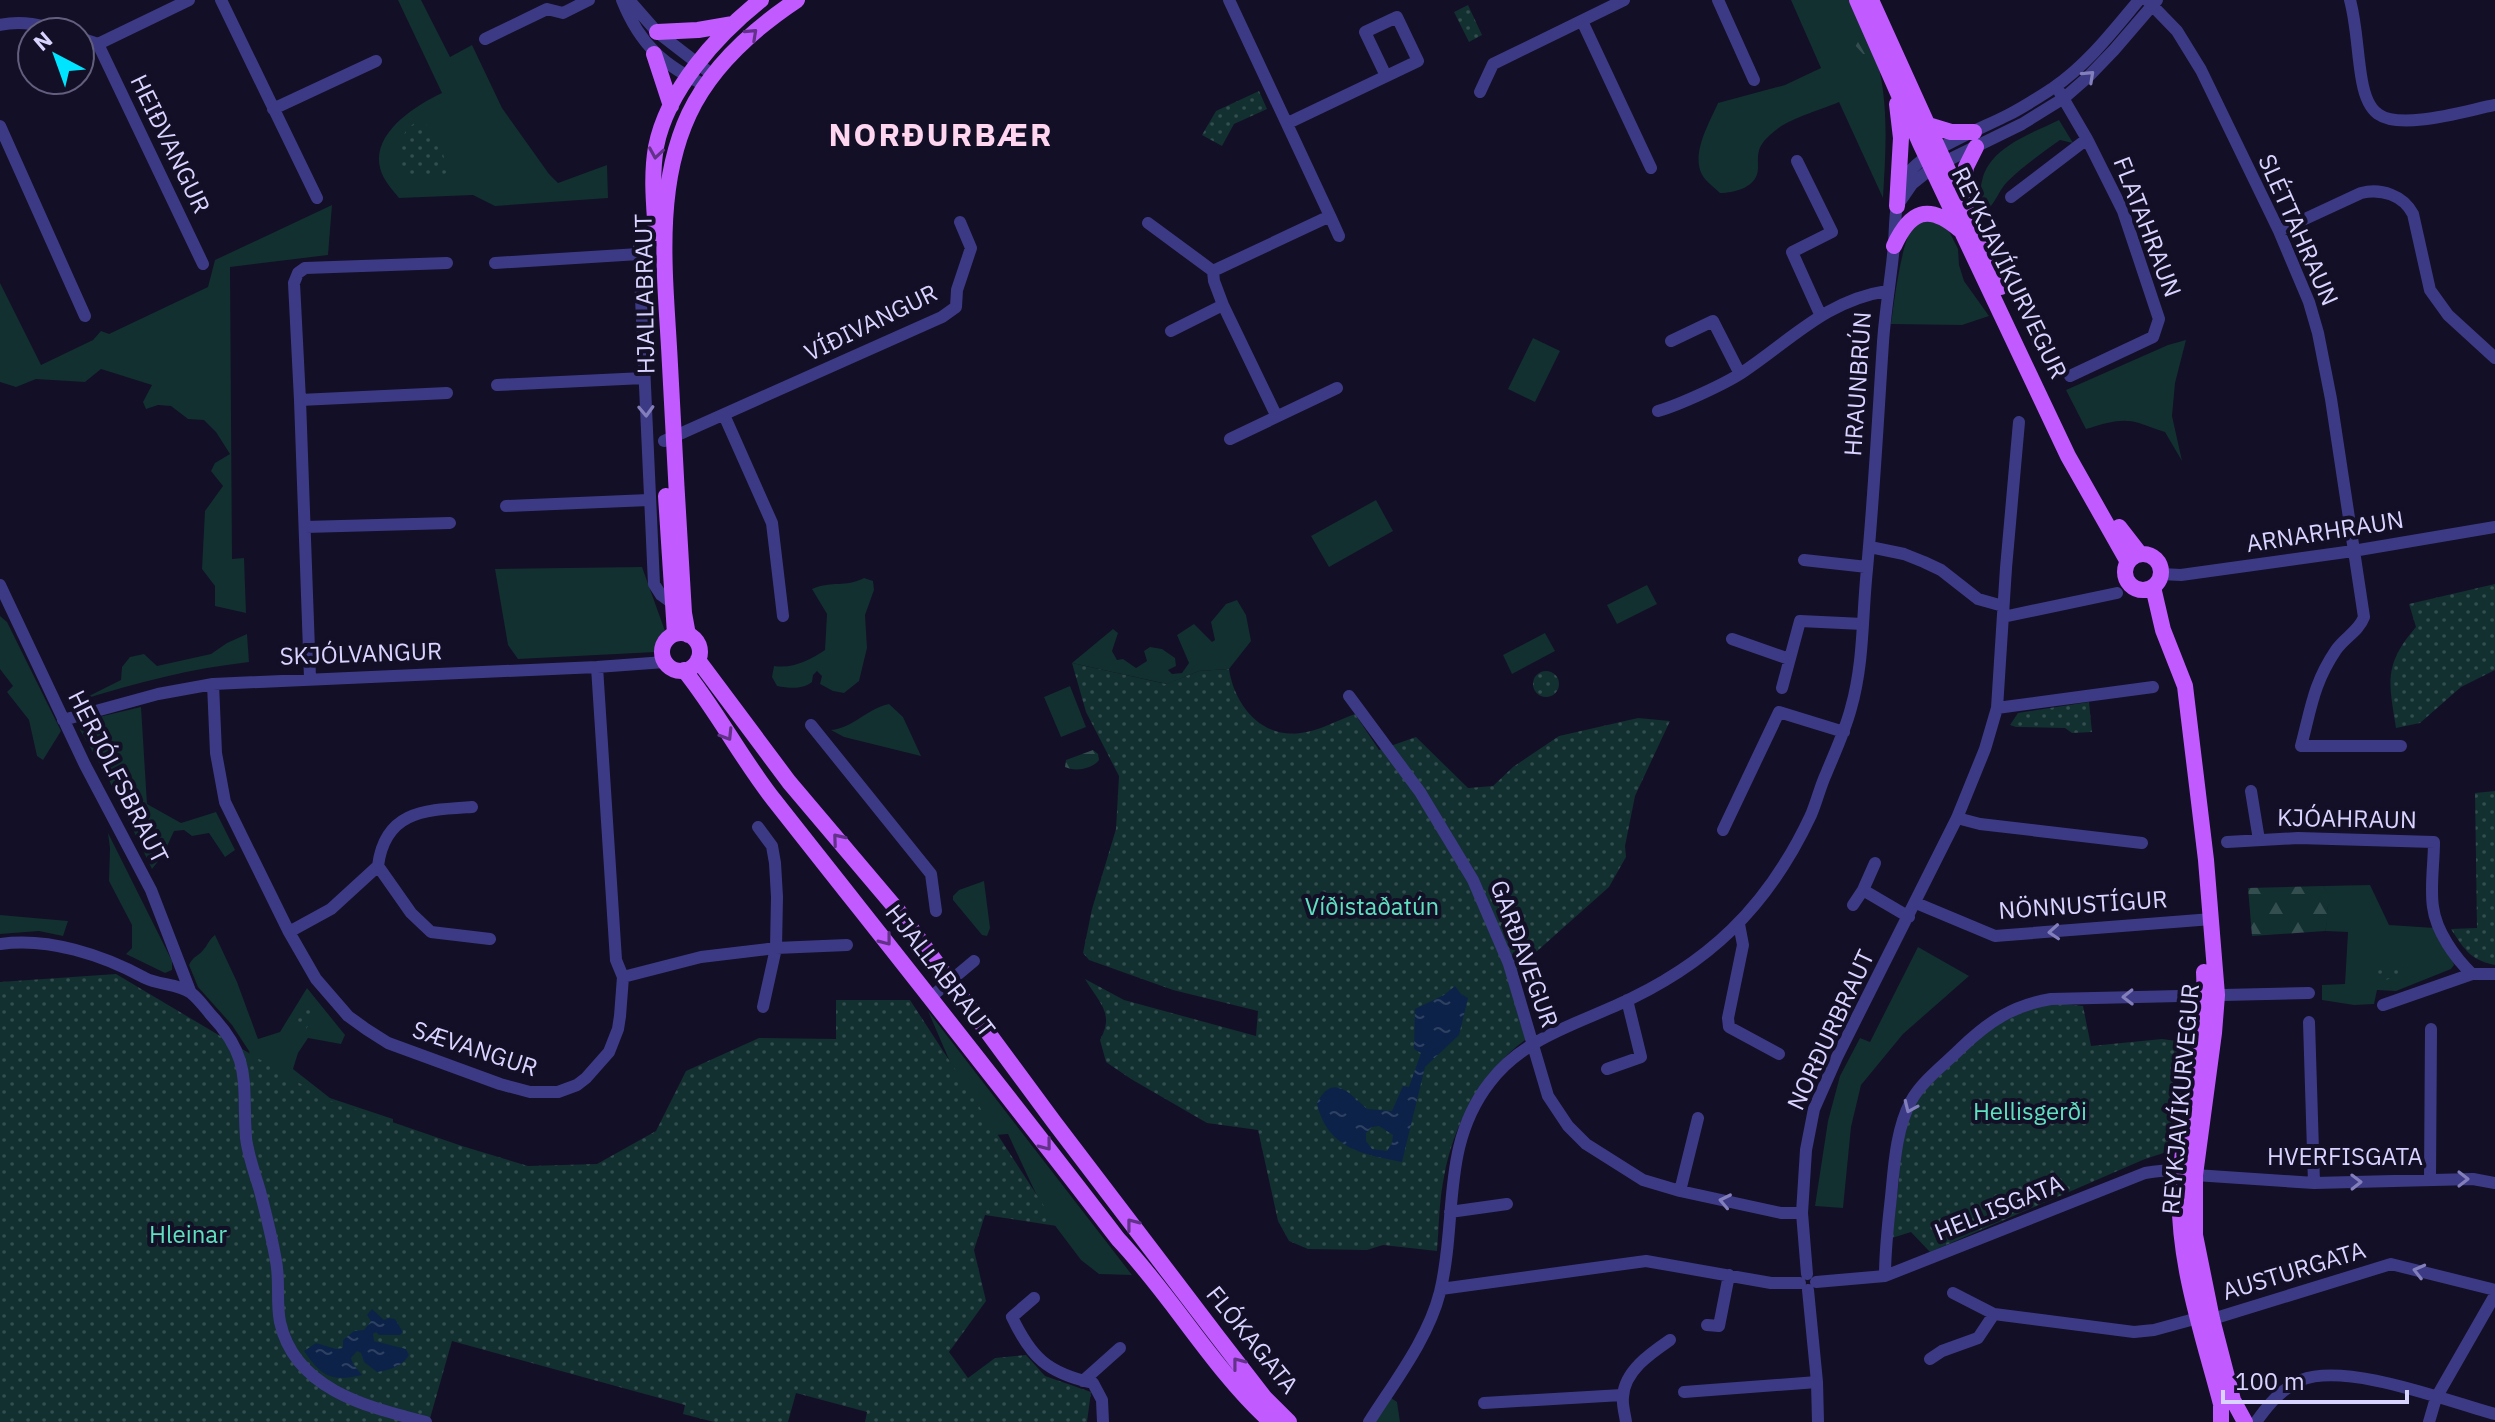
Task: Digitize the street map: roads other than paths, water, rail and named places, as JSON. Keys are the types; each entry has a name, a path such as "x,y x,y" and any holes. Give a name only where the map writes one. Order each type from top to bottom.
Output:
{"main road":[{"name":"HJALLABRAUT","path":"681,634 684,613 669,440 653,197 654,162 671,106 693,71 734,23 761,0"},
{"name":"HJALLABRAUT","path":"681,634 672,603 665,215 673,156 690,111 711,81 750,36 797,0"},
{"name":"REYKJAVÍKURVEGUR","path":"1857,0 1893,79 1935,159 1962,201 2074,448 2134,558"},
{"name":"REYKJAVÍKURVEGUR","path":"1871,0 1928,125 1935,159 1963,232 2068,456 2134,558"},
{"path":"657,32 698,30 734,23"},
{"path":"654,54 671,106"},
{"path":"1893,79 1901,138 1897,206"},
{"path":"1928,125 1975,140 1966,167 1962,201"},
{"path":"1894,246 1902,229 1922,213 1942,216 1963,232"},
{"path":"2134,558 2155,558 2161,567 2152,584 2135,588 2127,580 2125,568 2134,558"},
{"name":"REYKJAVÍKURVEGUR","path":"2152,584 2178,689 2206,919 2211,995 2203,1030 2188,1172 2179,1210 2182,1237 2221,1404 2221,1422"},
{"path":"681,634 697,642 698,660 689,669 671,668 665,662 662,649 665,643 681,634"},
{"name":"HJALLABRAUT","path":"698,660 753,737 899,912 1060,1131 1172,1291"},
{"name":"HJALLABRAUT","path":"684,670 772,797 1118,1239 1172,1291"},
{"name":"FLÓKAGATA","path":"1172,1291 1227,1376 1271,1422"},
{"name":"FLÓKAGATA","path":"1172,1291 1289,1422"},
{"name":"REYKJAVÍKURVEGUR","path":"2203,1320 2233,1400 2245,1422"}],"street":[{"path":"98,44 189,0"},
{"path":"221,0 317,198"},
{"path":"485,39 547,9 563,13 589,0"},
{"path":"622,0 634,28 654,54 711,81"},
{"path":"629,0 693,71"},
{"path":"1229,0 1339,236"},
{"path":"1480,92 1493,64 1624,0"},
{"path":"1718,0 1754,80"},
{"path":"1975,140 2056,86 2098,47 2139,0"},
{"path":"2350,0 2363,84 2369,104 2377,113 2388,119 2405,121 2495,105"},
{"path":"1897,206 1935,159 1975,140 2022,124 2064,98 2106,59 2152,2"},
{"name":"SLÉTTAHRAUN","path":"2152,2 2177,31 2201,70 2279,231 2309,302 2318,333 2364,617 2360,626 2337,648 2320,679 2307,713 2301,746 2401,746"},
{"path":"1288,123 1418,61 1397,17 1365,32 1386,76"},
{"path":"1582,21 1651,168"},
{"name":"HEIÐVANGUR","path":"98,44 203,264"},
{"path":"273,109 376,61"},
{"name":"FLATAHRAUN","path":"2056,86 2123,211 2159,319 2153,337 2070,376"},
{"path":"0,126 85,316"},
{"name":"FLATAHRAUN","path":"2011,197 2087,139"},
{"path":"1797,161 1832,232 1792,252 1820,314"},
{"path":"2279,231 2361,193 2373,190 2396,196 2413,214 2430,290 2448,315 2495,358"},
{"name":"HRAUNBRÚN","path":"1369,1422 1415,1351 1441,1289 1456,1152 1476,1104 1501,1069 1518,1052 1534,1043 1627,1000 1697,961 1739,924 1761,898 1811,815 1844,732 1858,675 1887,291 1897,206"},
{"path":"1213,271 1330,216"},
{"name":"VÍÐIVANGUR","path":"669,440 942,317 956,307 957,290 971,248 960,222"},
{"path":"1148,223 1213,271 1223,305 1276,415"},
{"name":"HJALLABRAUT","path":"656,229 639,244 649,500 654,584 661,595 672,603"},
{"name":"HJALLABRAUT","path":"495,263 639,254"},
{"path":"310,678 294,283 298,273 305,268 447,263"},
{"path":"1658,411 1740,374 1820,314 1866,294 1887,291"},
{"path":"1171,331 1223,305"},
{"path":"1671,341 1713,321 1740,374"},
{"name":"HJALLABRAUT","path":"497,385 644,378"},
{"path":"1230,439 1337,388"},
{"path":"300,400 447,393"},
{"path":"724,415 772,523 783,616"},
{"name":"NORÐURBRAUT","path":"1818,1422 1802,1213 1806,1150 1814,1109 1957,818 1976,775 1997,708 2019,422"},
{"path":"506,506 649,500"},
{"path":"305,527 450,523"},
{"name":"ARNARHRAUN","path":"2152,584 2181,575 2495,527"},
{"path":"1870,547 1904,554 1941,570 1978,599 2003,612 2117,593"},
{"path":"1804,560 1867,567"},
{"name":"HERJÓLFSBRAUT","path":"1,593 151,890 190,991"},
{"path":"1782,688 1800,621 1863,624"},
{"path":"1732,639 1789,659"},
{"name":"SKJÓLVANGUR","path":"63,720 158,694 213,684 665,662"},
{"name":"SÆVANGUR","path":"213,684 216,753 225,802 289,932 330,997 348,1016 388,1043 500,1084 530,1092 558,1092 577,1085 609,1052 618,1029 623,977 616,960 597,667"},
{"path":"1997,708 2153,687"},
{"name":"GARÐAVEGUR","path":"1349,696 1420,792 1469,871 1509,964 1548,1096 1568,1126 1586,1144 1643,1180 1781,1213 1802,1213"},
{"path":"1723,830 1779,712 1844,732"},
{"path":"811,725 931,874 936,911"},
{"name":"KJÓAHRAUN","path":"2251,791 2259,840"},
{"path":"289,932 331,909 378,866 380,850 390,832 404,819 427,810 472,807"},
{"path":"1957,818 1980,824 2142,843"},
{"path":"758,827 772,846 775,863 776,948 763,1007"},
{"name":"KJÓAHRAUN","path":"2227,842 2342,838 2434,842 2432,906 2438,926 2472,974"},
{"path":"1853,905 1875,863"},
{"path":"378,866 411,913 431,932 490,939"},
{"path":"1863,890 1909,917"},
{"name":"NÖNNUSTÍGUR","path":"1916,903 1995,936 2206,919"},
{"path":"1739,924 1743,945 1728,1018 1729,1027 1779,1054"},
{"path":"0,944 25,942 55,946 129,969 154,983 190,991 233,1040 243,1068 246,1140 276,1262 280,1322 285,1340 311,1374 335,1392 369,1406 426,1422"},
{"path":"623,977 701,957 776,948 847,945"},
{"path":"931,997 974,961"},
{"path":"2383,1005 2472,974 2495,974"},
{"path":"1885,1276 1885,1235 1895,1160 1910,1103 1920,1088 1984,1027 2018,1007 2051,999 2309,993"},
{"path":"1607,1069 1641,1057 1627,1000"},
{"path":"2309,1022 2314,1183"},
{"path":"2430,1180 2431,1029"},
{"path":"1680,1191 1698,1118"},
{"name":"HVERFISGATA","path":"2188,1172 2314,1183 2473,1179 2495,1183"},
{"name":"HELLISGATA","path":"1441,1289 1646,1261 1771,1283 1885,1276 2145,1173 2188,1172"},
{"path":"1450,1212 1507,1204"},
{"name":"AUSTURGATA","path":"1953,1293 1994,1314 2134,1332 2203,1320 2391,1264 2495,1292"},
{"path":"1718,1329 1729,1275"},
{"path":"2429,1422 2436,1398 2495,1292"},
{"path":"1034,1298 1012,1317 1023,1339 1031,1352 1057,1372 1093,1383 1102,1400 1103,1422"},
{"path":"1930,1359 1942,1351 1978,1338 1994,1314"},
{"path":"1626,1422 1622,1395 1632,1373 1649,1355 1670,1340"},
{"path":"1083,1381 1120,1348"},
{"path":"2256,1422 2272,1401 2291,1385 2326,1375 2357,1377 2400,1386 2495,1414"},
{"path":"1684,1392 1817,1382"},
{"path":"1484,1403 1622,1395"}],"water":[{"path":"1455,986 1468,998 1459,1035 1425,1067 1402,1162 1361,1152 1338,1140 1322,1118 1317,1103 1323,1094 1335,1087 1354,1097 1367,1109 1392,1111 1403,1086 1409,1087 1421,1053 1414,1049 1415,1009","holes":["1379,1126 1393,1135 1387,1151 1372,1149 1366,1141 1366,1133 1372,1127"]},
{"path":"372,1309 384,1320 395,1319 403,1332 400,1335 379,1335 376,1332 373,1334 374,1341 406,1349 409,1355 406,1359 395,1367 377,1372 364,1362 357,1351 351,1358 362,1375 342,1378 328,1375 316,1367 304,1351 316,1343 343,1348 343,1340 354,1331 364,1330 371,1321 367,1315"}],"district":[{"name":"NORÐURBÆR","path":"941,135"}],"park label":[{"name":"Víðistaðatún","path":"1372,907"},
{"name":"Hellisgerði","path":"2030,1112"},
{"name":"Hleinar","path":"188,1235"}]}
